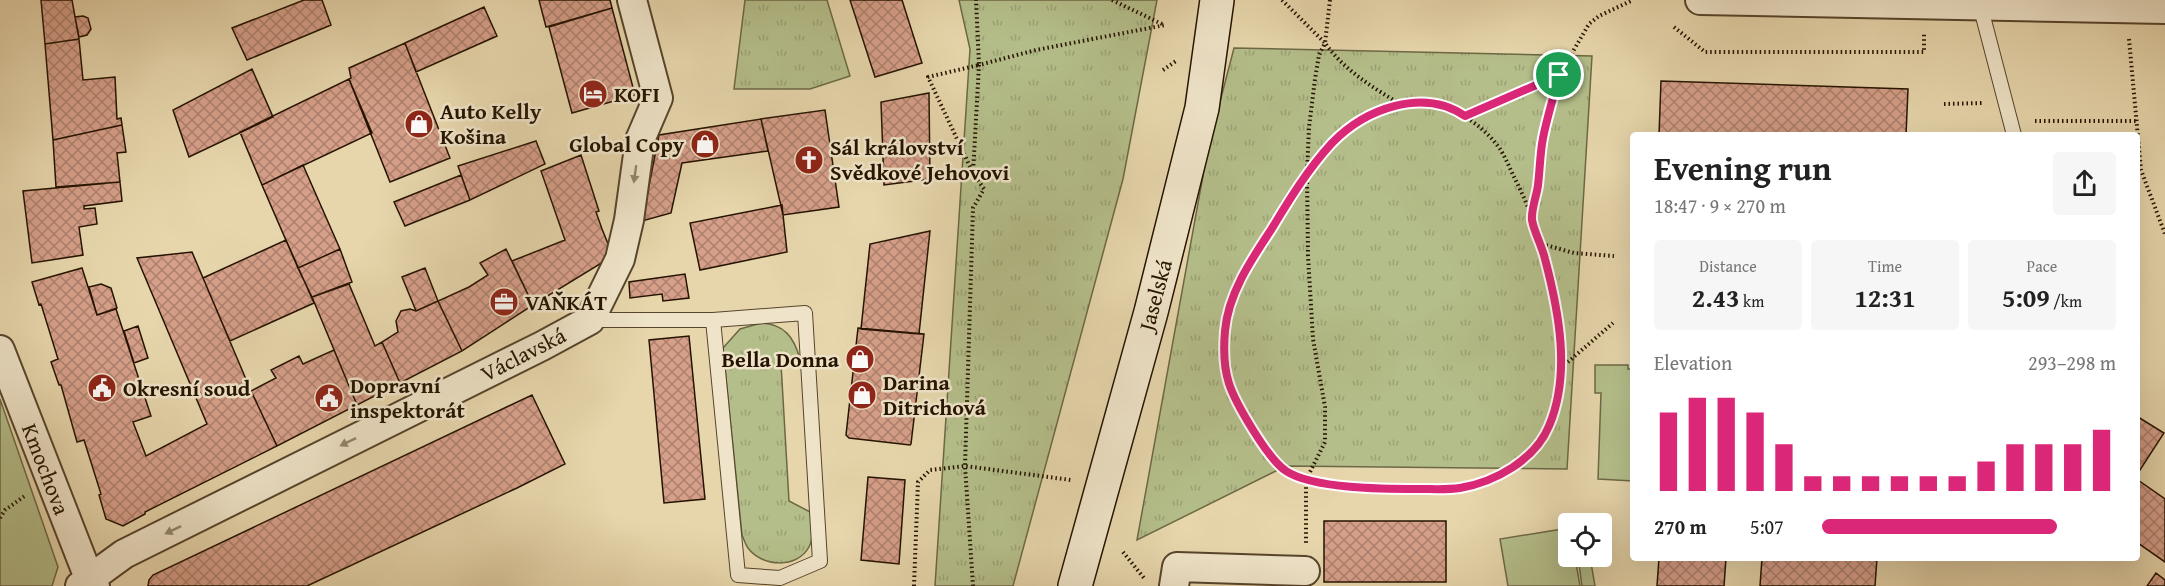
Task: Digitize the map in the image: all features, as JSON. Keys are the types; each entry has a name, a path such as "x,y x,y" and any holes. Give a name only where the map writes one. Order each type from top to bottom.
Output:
{"street":[{"name":"Václavská","path":"88,583 124,554 590,320 620,259 629,220 640,140 658,98 632,0"},
{"name":"Jaselská","path":"1075,586 1150,312 1202,108 1217,0"},
{"path":"1700,0 1980,2 2165,9"},
{"name":"Kmochova","path":"0,350 88,583"},
{"path":"1174,586 1177,567 1305,571"}],"lane":[{"path":"1980,2 2013,132"},
{"path":"590,320 713,320 805,313 820,561 780,578 738,575 713,320"}],"path":[{"path":"973,173 979,65 976,0"},
{"path":"973,586 965,466 973,208 984,189 973,173 928,77 1036,50 1165,25 1112,0"},
{"path":"1282,0 1347,68 1376,90 1401,104"},
{"path":"1305,571 1306,480 1325,442 1325,407 1313,339 1308,256 1307,174 1319,55 1325,43 1330,0"},
{"path":"1532,219 1542,139 1559,75 1589,24 1599,16 1634,0"},
{"path":"1674,27 1705,52 1924,52 1924,3"},
{"path":"2126,7 2138,132"},
{"path":"1465,116 1559,75"},
{"path":"1430,101 1456,110 1480,127 1500,150 1523,194 1541,244 1555,296 1560,334 1560,396 1548,430 1531,452 1503,475 1460,488 1406,489 1350,486 1306,480 1285,470 1262,444 1240,409 1225,374 1225,329 1234,293 1265,238 1307,174 1334,142 1371,115 1401,104 1430,101"},
{"path":"1944,104 1983,103"},
{"path":"2035,121 2137,121"},
{"path":"2140,158 2141,170 2165,234"},
{"path":"1541,244 1574,253 1614,256"},
{"path":"1560,368 1613,323"},
{"path":"914,586 918,482 930,470 965,466 1062,478 1102,489"},
{"path":"1123,552 1150,586"}],"green space":[{"path":"745,0 827,0 850,76 810,89 734,89"},
{"path":"959,0 1157,0 1123,179 1013,586 935,586 970,49"},
{"path":"1234,48 1592,56 1567,469 1286,466 1137,540 1208,148"},
{"path":"761,323 776,326 787,333 795,344 800,359 781,364 789,501 814,514 811,543 804,554 788,562 779,563 770,562 754,554 742,535 723,348 740,329"},
{"path":"1595,365 1628,365 1630,369 1630,481 1598,479 1601,393 1595,393"},
{"path":"0,399 58,567 52,586 0,586"},
{"path":"1558,530 1558,567 1577,567 1580,586 1508,586 1500,539"},
{"path":"1579,567 1592,567 1595,586 1582,586"}],"building":[{"path":"41,0 72,0 79,39 45,44"},
{"path":"304,0 322,0 331,25 247,60 232,28"},
{"path":"539,0 610,0 612,8 546,27"},
{"path":"850,0 902,0 922,63 875,77"},
{"path":"484,7 497,36 416,72 405,43"},
{"path":"612,8 635,95 572,113 549,27"},
{"path":"75,17 88,18 91,29 87,35 79,37"},
{"path":"79,39 83,80 115,77 117,119 121,118 122,125 53,140 45,44"},
{"path":"405,43 450,158 390,182 349,79 351,78 349,68"},
{"path":"252,69 273,117 189,157 173,110"},
{"path":"349,79 372,133 262,185 240,132"},
{"path":"1661,81 1908,89 1906,132 1659,132"},
{"path":"929,93 930,179 884,185 881,102"},
{"path":"825,110 839,207 783,215 761,119"},
{"path":"761,119 768,151 682,163 671,213 642,221 659,135"},
{"path":"122,125 126,152 117,153 120,182 56,187 53,140"},
{"path":"536,141 545,164 470,200 458,166"},
{"path":"581,155 599,211 596,212 613,256 533,305 512,261 565,240 541,171"},
{"path":"303,165 340,249 298,268 262,185"},
{"path":"461,175 470,200 405,226 394,202"},
{"path":"120,182 122,201 84,206 84,209 95,208 97,224 79,227 83,255 32,263 23,191"},
{"path":"782,205 787,252 700,270 690,223"},
{"path":"930,231 919,334 861,329 870,244"},
{"path":"286,240 314,303 230,341 203,278"},
{"path":"340,249 352,282 312,297 298,268"},
{"path":"506,249 533,305 462,351 438,301 469,287 488,275 480,263"},
{"name":"Okresní soud","path":"192,252 277,446 145,512 123,526 106,519 99,495 101,494 84,440 77,442 61,385 59,385 51,362 58,359 32,282 82,268 97,315 116,309 151,416 133,422 146,456 207,424 137,258"},
{"path":"425,268 438,301 416,311 402,277"},
{"path":"685,274 689,298 663,301 662,294 630,298 629,282"},
{"path":"101,284 111,288 117,308 97,315 89,287"},
{"path":"349,284 375,346 382,342 400,383 357,405 312,297"},
{"path":"438,301 462,351 400,383 382,342 398,332 396,321 401,311 410,309 416,311"},
{"path":"138,326 148,358 134,363 124,331"},
{"path":"858,328 924,334 910,445 849,438 846,435"},
{"path":"689,336 705,499 664,503 649,340"},
{"path":"334,350 357,405 277,446 251,391 276,378 271,370 299,356 303,364"},
{"path":"532,395 565,464 517,488 307,586 148,586 153,575"},
{"path":"2140,418 2164,433 2140,470"},
{"path":"868,477 905,480 899,564 861,560"},
{"path":"2140,481 2165,499 2165,562 2140,544"},
{"path":"1324,521 1446,521 1446,582 1324,582"},
{"path":"1659,561 1726,561 1724,586 1657,586"},
{"path":"1762,561 1877,561 1875,586 1760,586"},
{"path":"2156,573 2165,580 2165,586 2147,586"}],"place":[{"name":"KOFI","path":"593,94"},
{"name":"Auto Kelly Košina","path":"419,124"},
{"name":"Global Copy","path":"705,144"},
{"name":"Sál království Svědkové Jehovovi","path":"809,160"},
{"name":"VAŇKÁT","path":"504,302"},
{"name":"Bella Donna","path":"860,359"},
{"name":"Okresní soud","path":"102,388"},
{"name":"Darina Ditrichová","path":"862,395"},
{"name":"Dopravní inspektorát","path":"329,398"}],"route":[{"path":"1559,75 1542,139 1532,219 1555,296 1560,334 1560,396 1548,430 1531,452 1503,475 1460,488 1406,489 1350,486 1306,480 1285,470 1262,444 1231,391 1225,374 1225,329 1234,293 1299,184 1334,142 1371,115 1401,104 1430,101 1456,110 1465,116 1559,75"}]}
